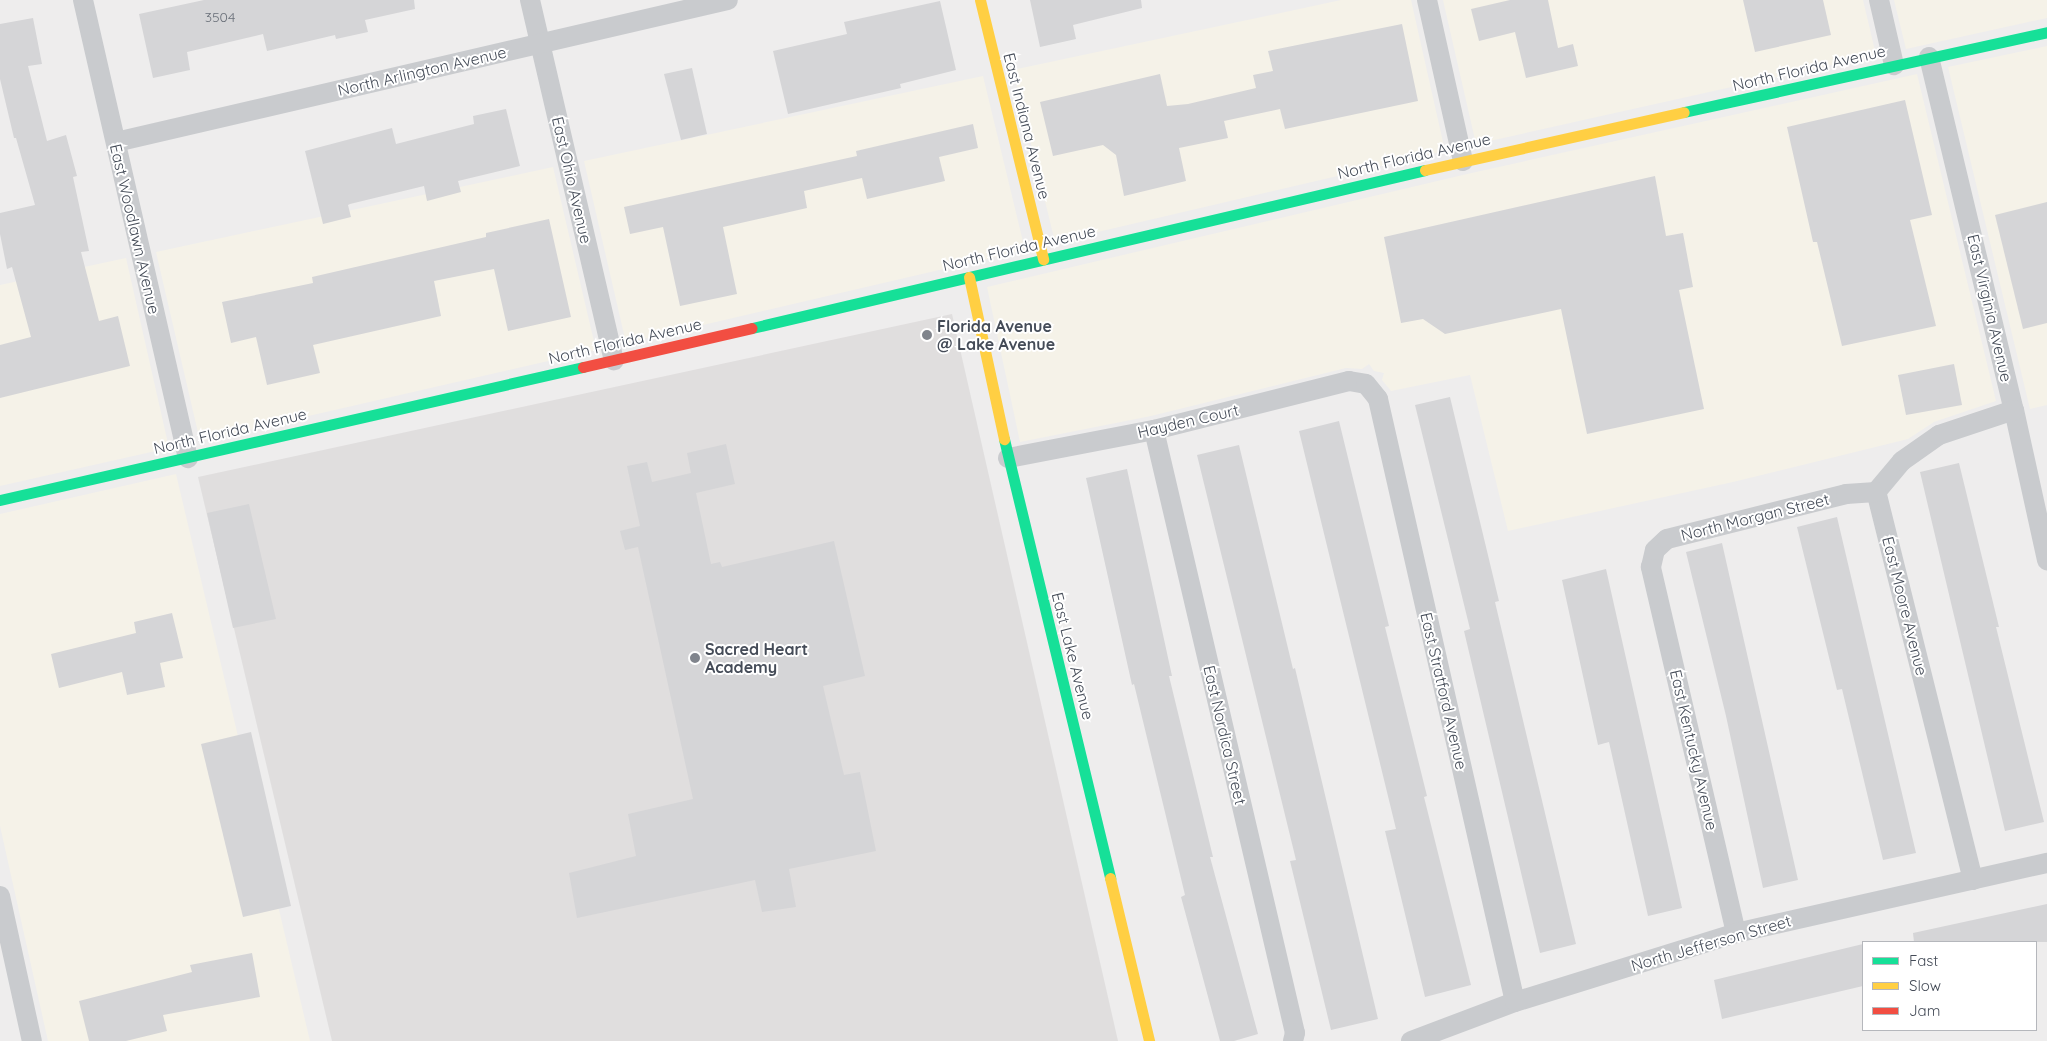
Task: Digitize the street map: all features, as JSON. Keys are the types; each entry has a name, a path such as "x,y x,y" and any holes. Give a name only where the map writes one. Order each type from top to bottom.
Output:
{"main road":[{"name":"East Indiana Avenue","path":"980,0 1044,259"},
{"name":"North Florida Avenue","path":"0,500 614,360 1464,161 2047,32"},
{"name":"East Lake Avenue","path":"969,277 1008,458 1148,1041"}],"street":[{"name":"East Woodlawn Avenue","path":"83,0 188,458"},
{"name":"East Ohio Avenue","path":"530,0 614,360"},
{"name":"North Arlington Avenue","path":"116,142 728,0"},
{"path":"1427,0 1464,161"},
{"path":"1879,0 1894,65"},
{"name":"East Virginia Avenue","path":"1929,57 2014,410 2047,560"},
{"name":"Hayden Court","path":"1008,458 1154,430 1349,381 1366,384"},
{"name":"East Stratford Avenue","path":"1366,384 1378,399 1515,1002"},
{"path":"1876,492 1902,461 1939,435 2014,410"},
{"name":"East Nordica Street","path":"1154,430 1295,1033 1293,1041"},
{"name":"North Morgan Street","path":"1651,567 1655,550 1667,539 1846,494 1876,492"},
{"name":"East Moore Avenue","path":"1876,492 1973,880"},
{"name":"East Kentucky Avenue","path":"1651,567 1736,933"},
{"name":"North Jefferson Street","path":"1411,1041 1515,1002 1736,933 2047,863"},
{"path":"0,896 32,1041"}],"shaded area":[{"path":"1341,0 1411,0 1445,151 1055,242 1013,70"},
{"path":"1443,0 1863,0 1876,55 1476,144"},
{"path":"1894,0 2047,0 2047,18 1906,49"},
{"path":"2047,46 2047,405 2030,409 1948,67"},
{"path":"1917,74 1996,401 1934,422 1908,439 1733,482 1508,531 1470,375 1391,391 1382,380 1384,373 1374,371 1369,364 1362,369 1346,368 1151,416 1020,442 987,287 1467,174"},
{"path":"983,76 1025,250 626,343 584,161"},
{"path":"553,167 596,350 200,441 156,252"},
{"path":"126,258 169,448 0,486 0,285"},
{"path":"952,314 1118,1041 332,1041 198,477"},
{"path":"176,474 310,1041 48,1041 0,826 0,514"}],"building":[{"path":"204,0 414,0 415,9 365,20 368,32 336,39 335,35 267,51 263,34 187,52 190,70 153,78 139,14"},
{"path":"1030,0 1141,0 1142,8 1073,25 1076,39 1040,47"},
{"path":"1510,0 1548,0 1558,48 1573,44 1578,66 1526,78 1515,32 1479,41 1471,9"},
{"path":"1743,0 1823,0 1831,35 1755,52"},
{"path":"940,1 956,70 900,84 901,88 788,114 773,51 847,34 844,22"},
{"path":"33,18 42,64 28,66 47,141 66,135 77,176 73,177 89,251 81,252 99,321 118,316 130,366 0,398 0,345 31,337 12,267 7,269 0,234 0,213 35,205 16,138 14,138 0,79 0,24"},
{"path":"1402,24 1418,101 1285,129 1280,109 1224,121 1228,138 1179,148 1186,181 1124,196 1116,155 1103,145 1053,156 1040,102 1160,74 1167,106 1188,104 1256,88 1253,75 1273,71 1268,51"},
{"path":"692,68 707,134 681,140 664,74"},
{"path":"1905,100 1932,215 1910,220 1936,326 1842,346 1817,242 1813,242 1787,127"},
{"path":"506,109 520,166 458,181 461,192 427,201 424,186 350,204 348,205 351,217 323,224 305,151 392,128 396,144 474,124 473,116"},
{"path":"973,124 978,148 939,157 945,181 867,199 862,178 804,191 807,208 723,227 737,294 680,306 663,227 630,234 624,207 857,156 856,151"},
{"path":"1655,176 1666,236 1683,233 1693,287 1679,290 1704,409 1587,434 1561,309 1445,334 1423,319 1401,323 1384,237"},
{"path":"2047,202 2047,323 2023,329 1995,215"},
{"path":"549,219 571,317 508,331 494,269 434,281 441,316 313,345 320,373 267,385 256,337 231,343 222,302 313,283 312,277 486,237 486,233"},
{"path":"1954,364 1962,405 1906,415 1898,375"},
{"path":"1450,397 1499,601 1495,602 1576,944 1540,953 1464,631 1470,629 1415,405"},
{"path":"1339,421 1389,626 1385,627 1427,796 1424,797 1471,985 1425,997 1385,831 1396,829 1299,431"},
{"path":"726,444 735,484 696,493 711,564 720,562 722,567 834,541 865,676 823,686 844,775 860,772 876,851 789,869 796,907 762,912 755,880 577,918 569,873 636,856 628,814 693,799 638,547 625,550 620,531 640,526 627,466 647,462 652,482 691,473 687,453"},
{"path":"1239,445 1293,669 1295,668 1378,1019 1331,1030 1290,861 1296,860 1197,455"},
{"path":"1959,463 1999,627 1996,627 2044,822 2005,831 1920,472"},
{"path":"1127,469 1172,676 1169,676 1213,857 1210,857 1258,1034 1234,1041 1220,1041 1181,897 1185,895 1134,684 1132,685 1086,478"},
{"path":"249,504 276,619 233,628 207,513"},
{"path":"1837,517 1916,853 1883,860 1842,689 1837,690 1797,527"},
{"path":"1722,543 1798,880 1763,888 1726,716 1686,552"},
{"path":"1606,569 1682,908 1648,916 1609,742 1598,745 1562,580"},
{"path":"172,613 183,658 160,663 165,687 127,695 122,672 59,688 51,654 136,633 134,622"},
{"path":"251,732 291,906 243,917 201,744"},
{"path":"2047,904 2047,942 1914,941 1913,933"},
{"path":"1862,944 1862,986 1722,1019 1714,980"},
{"path":"252,953 260,997 163,1015 167,1031 126,1041 89,1041 79,1001 192,972 190,965"}],"traffic: fast":[{"path":"1684,112 2047,32"},
{"path":"752,328 1425,170"},
{"path":"0,500 583,367"},
{"path":"1004,439 1110,878"}],"traffic: slow":[{"path":"980,0 1043,259"},
{"path":"1425,170 1684,112"},
{"path":"969,277 1004,439"},
{"path":"1110,878 1149,1041"}],"traffic: jam":[{"path":"583,367 752,328"}],"place":[{"name":"Florida Avenue @ Lake Avenue","path":"927,335"},
{"name":"Sacred Heart Academy","path":"695,658"}]}
